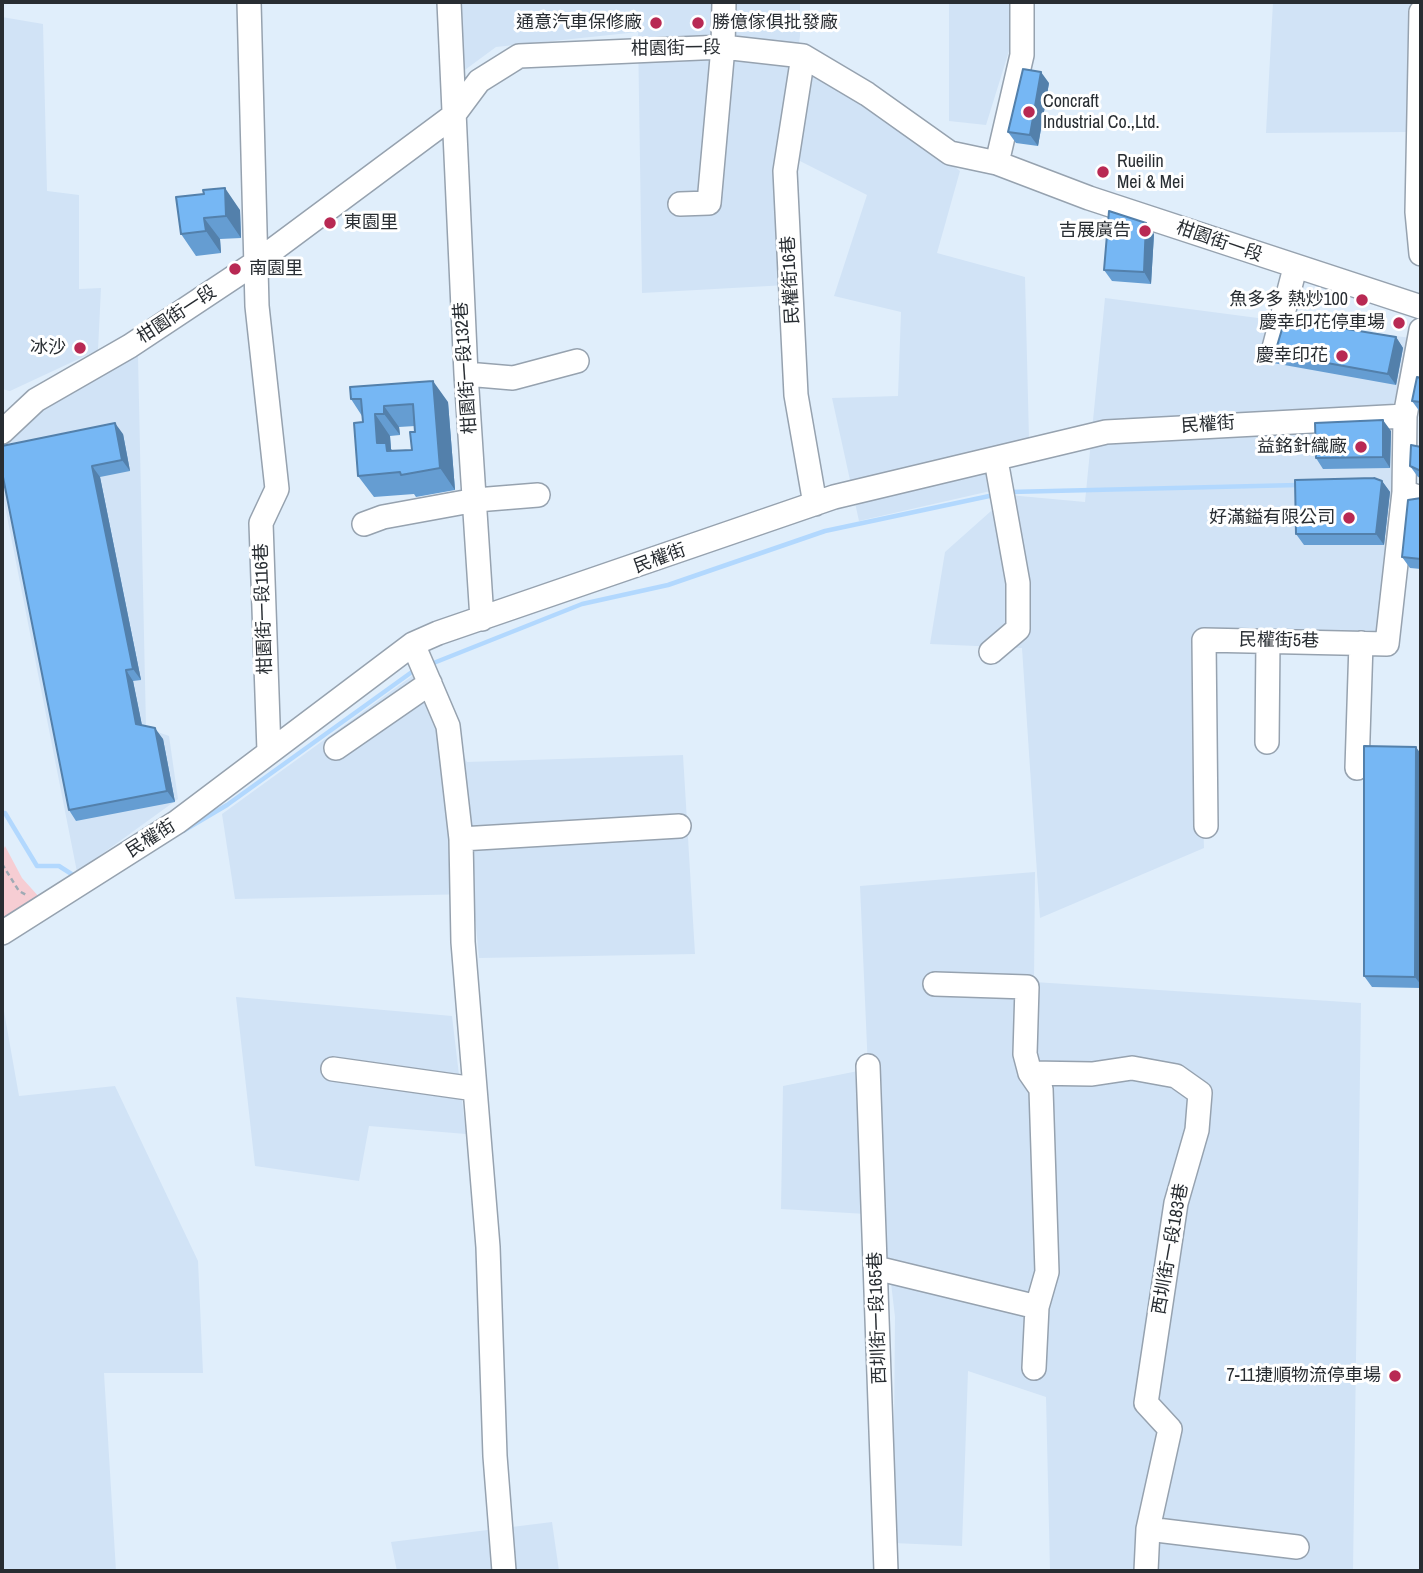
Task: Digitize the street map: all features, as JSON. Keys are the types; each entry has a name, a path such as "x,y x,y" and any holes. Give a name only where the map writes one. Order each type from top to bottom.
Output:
{"street":[{"name":"柑園街一段116巷","path":"249,2 258,261 257,306 277,489 261,523 269,751"},
{"name":"柑園街一段132巷","path":"449,2 466,374 482,619"},
{"path":"680,204 709,203 723,47 724,2"},
{"path":"997,163 1022,55 1022,2"},
{"path":"1421,12 1417,212 1421,254"},
{"name":"柑園街一段","path":"2,432 36,400 130,346 258,261 453,116 479,81 519,56 723,47 803,56 867,94 950,153 997,163 1089,198 1295,268 1421,307"},
{"name":"民權街16巷","path":"803,56 785,171 796,395 815,504"},
{"path":"1274,348 1295,268"},
{"path":"1413,495 1405,416 1421,330"},
{"path":"466,374 513,378 577,361"},
{"name":"民權街","path":"2,933 177,822 413,644 815,504 1107,432 1405,416"},
{"path":"991,652 1018,629 1018,583 996,460"},
{"path":"365,524 383,517 476,500 538,495"},
{"name":"民權街5巷","path":"1206,826 1204,640 1387,644 1413,495"},
{"path":"1267,742 1268,641"},
{"path":"1357,768 1361,643"},
{"path":"413,644 448,726 461,839 463,942 488,1247 495,1457 504,1571"},
{"path":"336,748 430,683"},
{"path":"461,839 679,826"},
{"path":"935,984 1027,987 1025,1054 1030,1073 1041,1089 1047,1272 1037,1307 1034,1368"},
{"name":"西圳街一段165巷","path":"868,1066 886,1571"},
{"name":"西圳街一段183巷","path":"1030,1073 1092,1074 1132,1068 1176,1076 1200,1093 1197,1130 1176,1203 1146,1403 1170,1429 1148,1529 1146,1571"},
{"path":"333,1069 475,1089"},
{"path":"876,1268 1037,1307"},
{"path":"1148,1529 1297,1547"}],"path":[{"path":"2,864 19,891 33,897 22,905"}],"shaded area":[{"path":"459,2 800,2 800,36 779,170 787,285 642,293 638,32 496,47 458,75"},
{"path":"949,2 1011,2 1009,51 986,125 949,121"},
{"path":"1273,2 1415,2 1409,132 1266,133"},
{"path":"2,17 43,24 47,191 79,195 79,289 101,288 98,350 10,391 2,389"},
{"path":"806,62 871,102 960,171 937,253 1025,277 1029,439 987,452 995,490 859,521 832,398 898,396 901,312 834,296 867,195 794,158"},
{"path":"1105,298 1411,338 1387,428 1394,496 1379,633 1197,634 1204,848 1040,918 1022,648 930,644 945,552 1009,495 1085,502"},
{"path":"138,356 146,728 169,736 178,799 77,872 2,491 2,449 46,405"},
{"path":"419,671 467,762 683,755 695,954 479,958 473,894 235,899 222,814"},
{"path":"5,846 22,878 40,898 2,919 2,853"},
{"path":"1035,872 1034,982 1361,1003 1353,1571 1050,1571 1046,1397 968,1371 962,1546 893,1543 895,1317 883,1215 781,1209 783,1086 868,1069 860,886"},
{"path":"236,997 452,1016 466,1134 369,1126 359,1181 255,1166"},
{"path":"2,1000 19,1096 115,1086 198,1261 203,1373 104,1373 116,1571 2,1571"},
{"path":"552,1522 559,1571 397,1571 391,1542"}],"building":[{"path":"1023,69 1041,72 1030,135 1008,132"},
{"path":"225,188 226,216 204,218 206,231 181,234 176,197 204,194 203,190"},
{"path":"1109,211 1146,223 1144,272 1104,270"},
{"name":"慶幸印花","path":"1285,319 1396,337 1388,374 1266,352 1277,346"},
{"path":"1417,377 1421,378 1421,402 1412,401"},
{"path":"433,381 440,468 401,475 400,472 358,476 354,423 363,422 361,399 351,399 350,387","holes":["413,404 415,432 410,432 412,450 387,451 386,443 377,443 375,414 384,414 384,406"]},
{"path":"1383,420 1383,457 1316,458 1315,423"},
{"path":"115,423 122,460 92,466 133,669 126,670 136,724 155,728 167,791 69,810 2,472 2,446"},
{"path":"1411,445 1421,447 1421,471 1410,466"},
{"name":"好滿鎰有限公司","path":"1374,478 1382,481 1376,534 1296,534 1295,480"},
{"path":"1421,498 1421,559 1402,557 1408,500"},
{"path":"1364,746 1416,747 1415,977 1364,976"}],"waterway":[{"path":"1010,492 1298,485"},
{"path":"431,664 582,604 668,585 825,531 994,495"},
{"path":"183,831 227,805 416,669"},
{"path":"2,813 5,813 37,866 59,866 73,875"}],"place":[{"name":"通意汽車保修廠","path":"656,23"},
{"name":"勝億傢俱批發廠","path":"698,23"},
{"name":"Concraft Industrial Co.,Ltd.","path":"1029,112"},
{"name":"Rueilin Mei & Mei","path":"1103,172"},
{"name":"東園里","path":"330,223"},
{"name":"吉展廣告","path":"1145,231"},
{"name":"南園里","path":"235,269"},
{"name":"魚多多 熱炒100","path":"1362,300"},
{"name":"慶幸印花停車場","path":"1399,323"},
{"name":"冰沙","path":"80,348"},
{"name":"慶幸印花","path":"1342,356"},
{"name":"益銘針織廠","path":"1361,447"},
{"name":"好滿鎰有限公司","path":"1349,518"},
{"name":"7-11捷順物流停車場","path":"1395,1376"}]}
